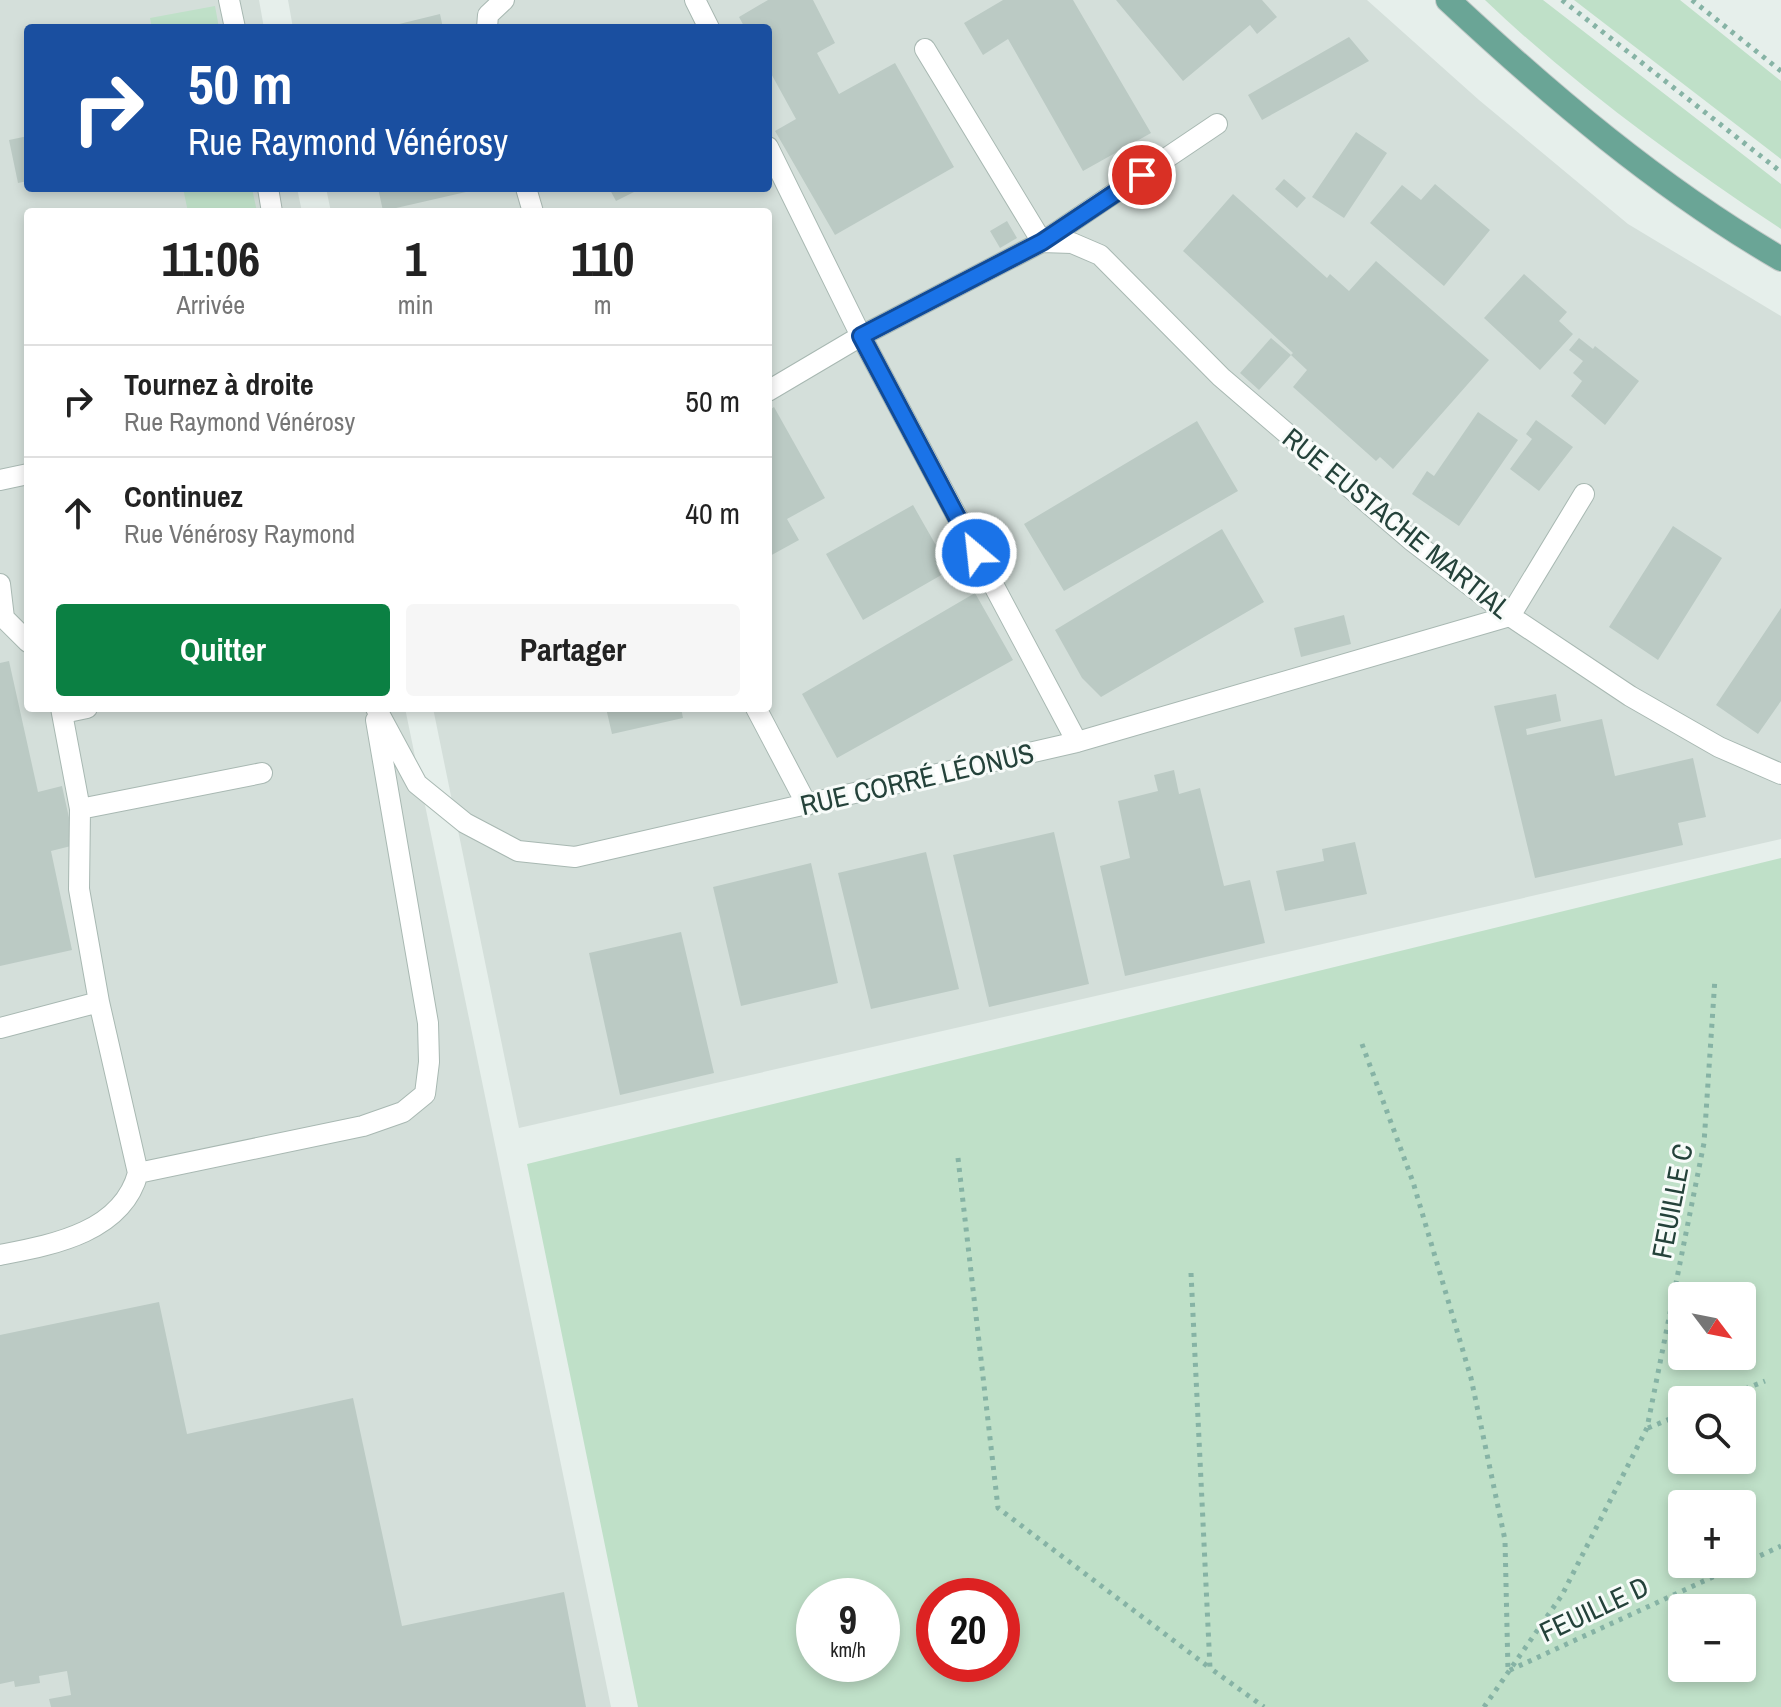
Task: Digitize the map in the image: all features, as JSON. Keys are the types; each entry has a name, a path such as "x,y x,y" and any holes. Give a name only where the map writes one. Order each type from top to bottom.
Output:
{"main road":[{"path":"1448,0 1565,105 1662,183 1781,259"}],"lane":[{"path":"229,0 234,24"},
{"path":"487,24 488,15 504,0"},
{"path":"695,0 707,24"},
{"path":"925,49 1042,242"},
{"path":"772,389 861,336 1042,242 1217,124"},
{"path":"772,155 861,336 1077,742"},
{"name":"RUE EUSTACHE MARTIAL","path":"1042,242 1072,243 1100,255 1221,377 1411,540 1510,616 1643,703 1719,747 1781,774"},
{"path":"0,480 24,475"},
{"path":"1510,616 1584,494"},
{"path":"0,584 4,618 24,638"},
{"name":"RUE CORRÉ LÉONUS","path":"377,712 417,784 465,823 518,851 575,857 1077,742 1510,616"},
{"path":"0,1255 89,1232 123,1201 134,1186 138,1173 99,1002 79,889 80,809 62,712"},
{"path":"138,1173 363,1126 403,1112 425,1094 429,1062 428,1023 376,712"},
{"path":"758,712 807,805"},
{"path":"80,809 262,773"},
{"path":"0,1028 99,1002"}],"path":[{"path":"1562,0 1781,172"},
{"path":"1692,0 1781,71"},
{"name":"FEUILLE C","path":"1484,1707 1562,1595 1647,1428 1704,1143 1715,978"},
{"path":"1362,1044 1413,1182 1471,1378 1505,1540 1508,1671"},
{"path":"958,1158 998,1508 1263,1707"},
{"path":"1191,1273 1210,1668"},
{"path":"1752,1386 1765,1381"},
{"path":"1647,1428 1668,1420"},
{"name":"FEUILLE D","path":"1756,1558 1781,1546"},
{"name":"FEUILLE D","path":"1508,1671 1711,1578"}],"shaded area":[{"path":"0,0 259,0 263,24 24,24 24,192 298,192 301,208 24,208 24,712 406,712 611,1707 0,1707"},
{"path":"288,0 1367,0 1479,100 1628,224 1781,316 1781,839 519,1128 434,712 772,712 772,208 330,208 327,192 772,192 772,24 292,24"}],"green space":[{"path":"1485,0 1543,0 1781,184 1781,229 1628,121 1554,62"},
{"path":"1574,0 1680,0 1781,81 1781,159"},
{"path":"215,6 218,24 151,24 150,18"},
{"path":"184,192 253,192 256,208 187,208"},
{"path":"1781,858 1781,1707 638,1707 527,1164"}],"building":[{"path":"768,0 813,0 835,43 817,53 839,94 895,63 954,167 835,235 775,131 796,119 772,75 772,24 743,24 739,17"},
{"path":"1003,0 1073,0 1151,133 1083,171 1008,39 983,55 964,23"},
{"path":"1116,0 1262,0 1277,17 1257,34 1250,25 1183,81"},
{"path":"440,14 442,24 399,24"},
{"path":"1349,37 1369,61 1262,120 1248,95"},
{"path":"1356,132 1387,153 1344,218 1312,197"},
{"path":"24,137 24,182 18,183 9,140"},
{"path":"1284,179 1306,198 1297,208 1275,189"},
{"path":"1435,184 1490,230 1444,286 1370,223 1402,185 1421,200"},
{"path":"379,192 466,192 396,208 382,208"},
{"path":"611,192 634,192 616,201"},
{"path":"1233,194 1327,278 1330,274 1349,291 1376,261 1489,360 1393,469 1380,457 1376,461 1293,387 1307,370 1291,355 1293,353 1183,251"},
{"path":"1007,221 1017,238 1000,248 990,231"},
{"path":"1524,274 1567,312 1559,321 1573,334 1540,370 1484,318"},
{"path":"1271,338 1291,355 1259,390 1240,373"},
{"path":"1579,338 1593,349 1595,346 1639,381 1605,425 1571,396 1582,381 1573,373 1583,361 1569,350"},
{"path":"774,407 825,498 787,519 799,540 772,555"},
{"path":"1478,412 1518,440 1459,526 1412,494 1427,471 1434,476"},
{"path":"1536,420 1573,447 1539,491 1510,469 1532,439 1526,434"},
{"path":"1197,421 1238,491 1064,591 1024,524"},
{"path":"913,505 950,570 863,620 826,554"},
{"path":"1673,526 1722,558 1658,660 1609,627"},
{"path":"1222,529 1264,602 1101,697 1082,678 1055,630"},
{"path":"975,593 1013,660 837,758 802,694"},
{"path":"1781,608 1781,701 1758,734 1716,705"},
{"path":"1344,615 1351,644 1301,657 1294,628"},
{"path":"9,661 38,792 62,786 75,845 51,851 72,950 0,966 0,663"},
{"path":"1556,694 1561,721 1526,729 1527,735 1602,719 1615,776 1693,758 1706,817 1678,823 1683,845 1535,878 1494,706"},
{"path":"607,712 682,712 683,718 612,734"},
{"path":"1174,770 1179,794 1200,788 1224,886 1250,880 1265,943 1125,976 1100,866 1130,858 1118,801 1158,791 1154,775"},
{"path":"1054,832 1089,984 989,1007 953,855"},
{"path":"1355,842 1367,894 1285,911 1276,871 1324,861 1322,849"},
{"path":"926,852 959,989 871,1009 838,873"},
{"path":"811,863 838,983 741,1006 713,887"},
{"path":"681,932 714,1073 620,1095 589,953"},
{"path":"159,1302 187,1434 353,1398 402,1626 564,1592 586,1707 51,1707 49,1699 71,1695 67,1671 39,1676 40,1683 15,1687 14,1681 0,1684 0,1335"}],"route":[{"path":"976,553 861,336 1042,242 1142,175"}]}
